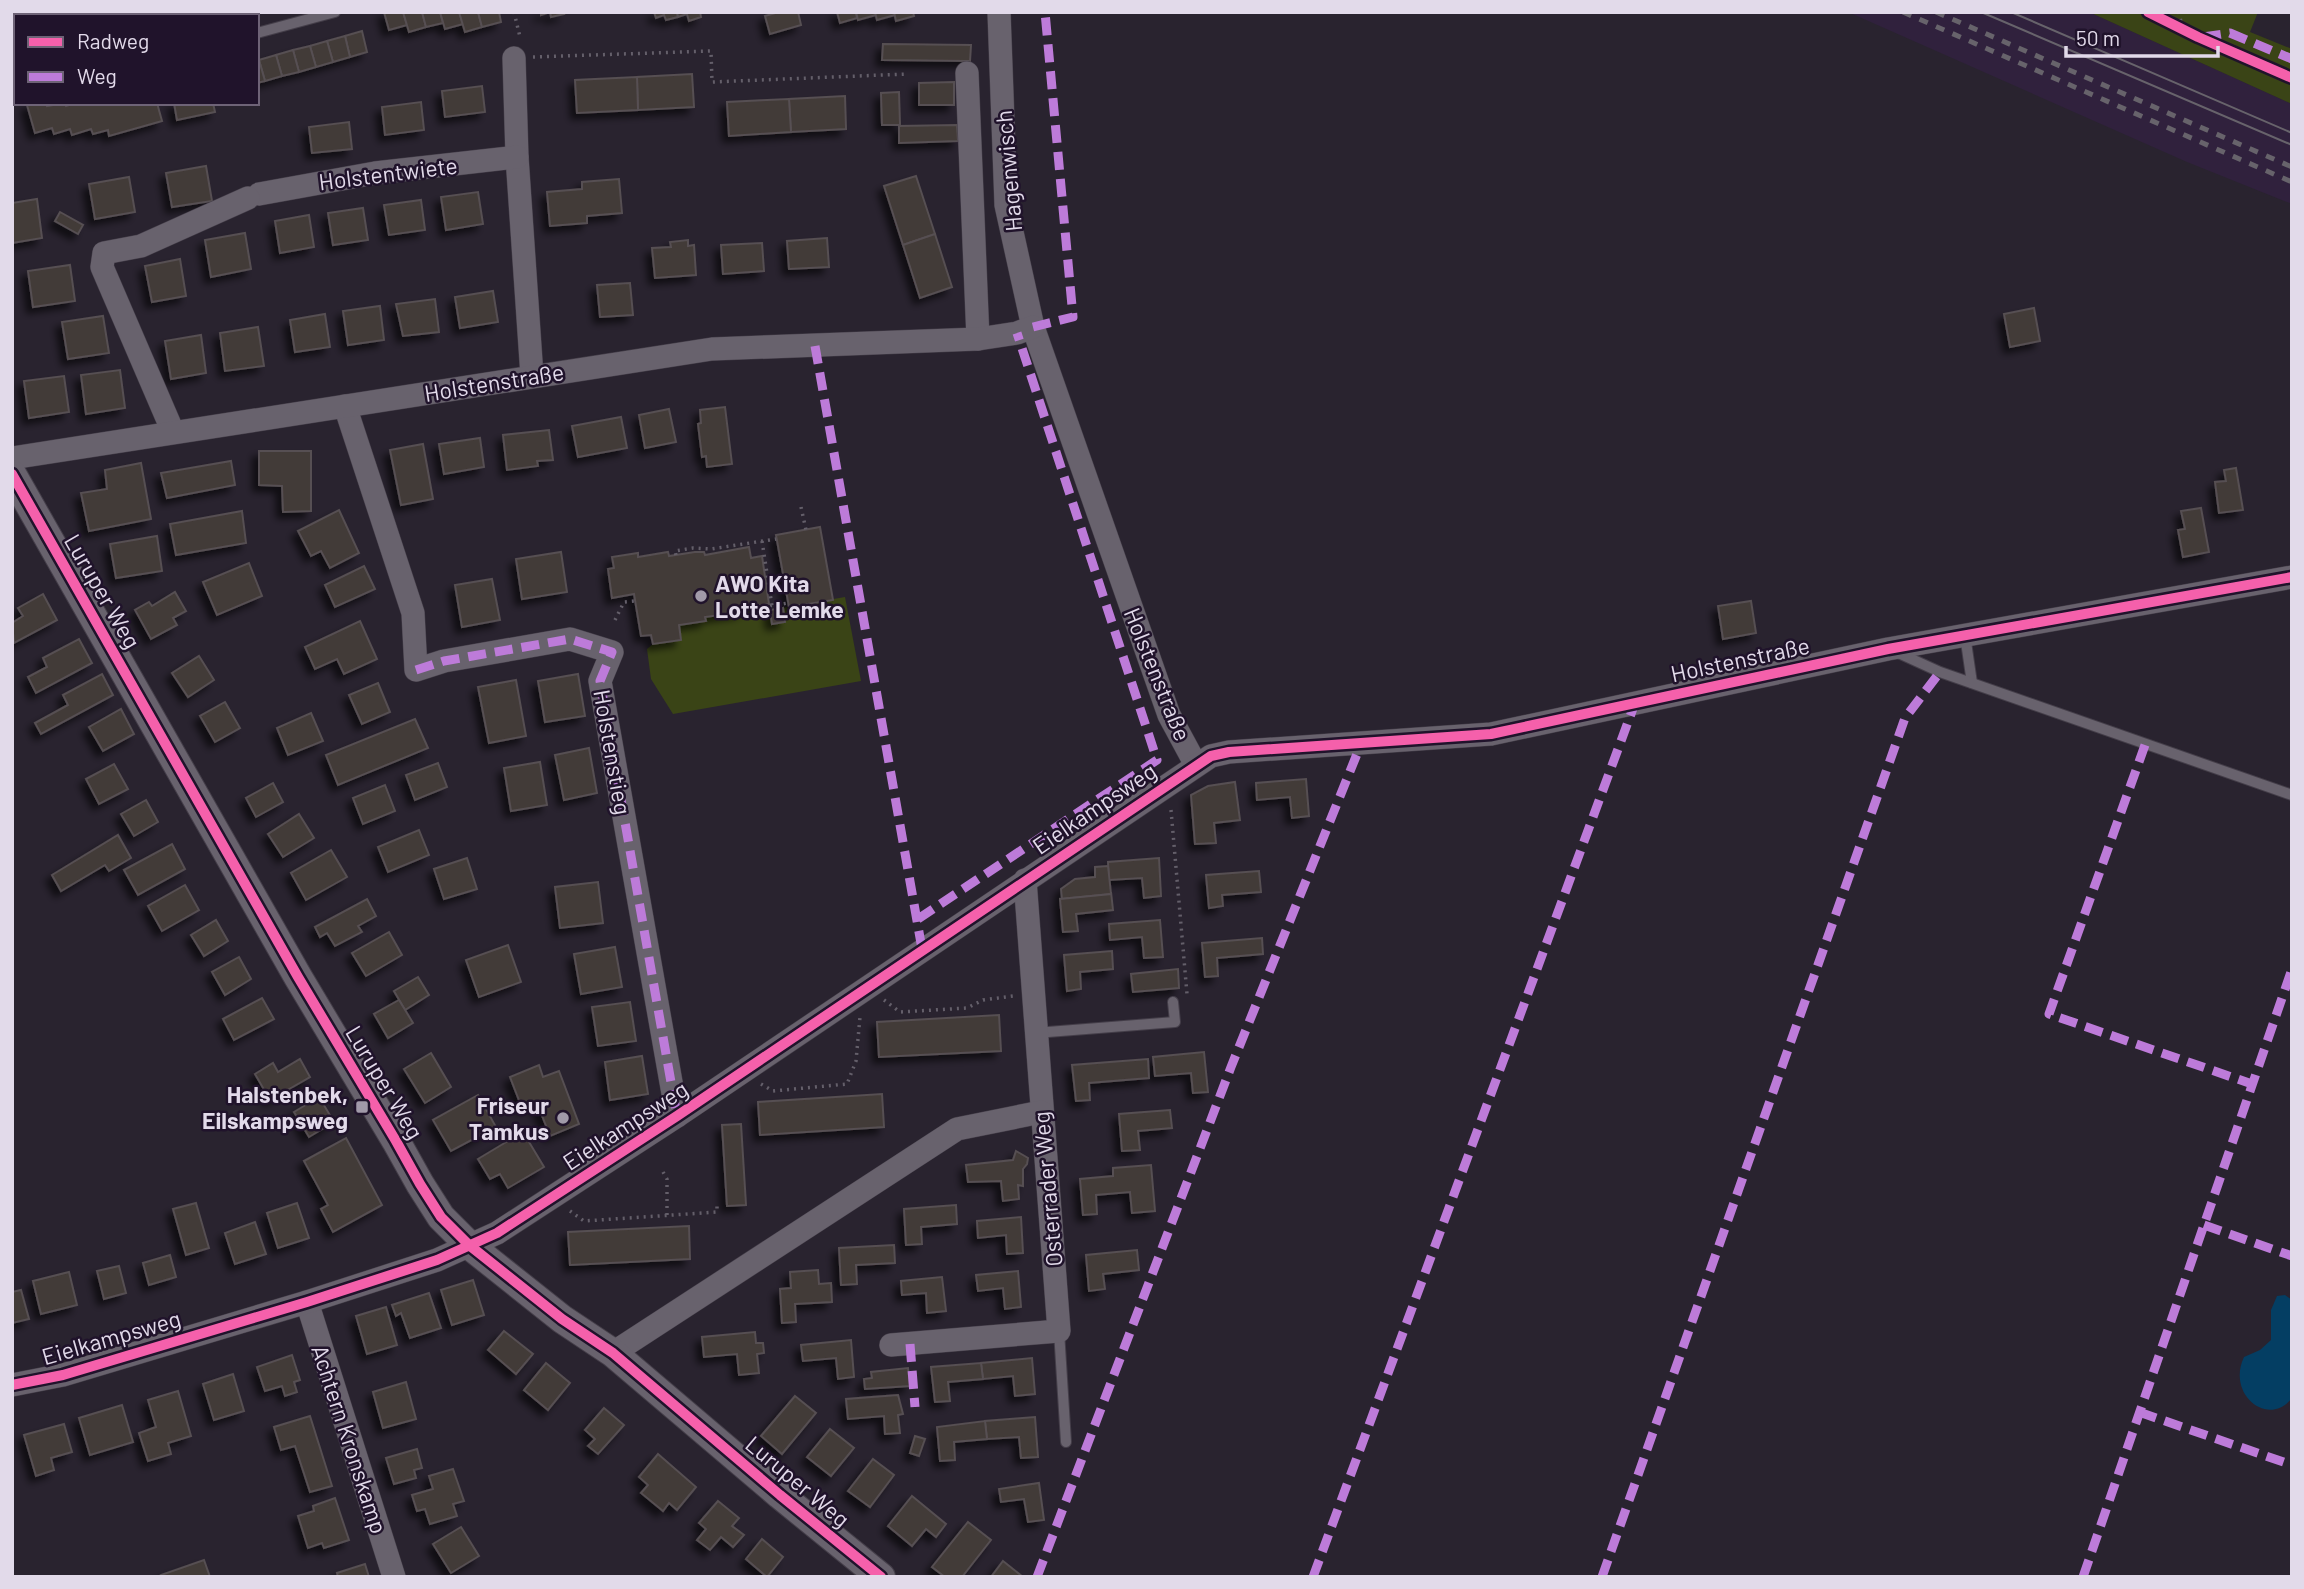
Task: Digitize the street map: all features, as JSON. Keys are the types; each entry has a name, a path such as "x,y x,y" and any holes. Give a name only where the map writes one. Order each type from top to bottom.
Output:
{"street":[{"name":"Hagenwisch","path":"999,12 1006,205 1033,327"},
{"path":"514,58 517,157 532,376"},
{"path":"967,73 978,339"},
{"name":"Holstentwiete","path":"173,432 102,267 104,253 141,246 253,196 375,173 517,157"},
{"name":"Holstenstraße","path":"12,458 712,349 978,339 1017,333 1033,327 1169,715 1196,765 1211,756 1229,752 1491,734 1888,649 2292,577"},
{"name":"Holstenstieg","path":"345,406 412,612 416,670 444,661 570,639 612,652 600,681 677,1116"},
{"name":"Luruper Weg","path":"12,474 291,965 441,1217 470,1245 562,1319 613,1353 881,1577"},
{"name":"Eielkampsweg","path":"12,1385 63,1375 307,1302 437,1260 497,1233 677,1116 1196,765"},
{"name":"Osterrader Weg","path":"1025,880 1059,1331"},
{"path":"613,1353 957,1129 1041,1112"},
{"name":"Achtern Kronskamp","path":"307,1302 394,1577"},
{"path":"891,1345 1059,1331"}],"lane":[{"path":"259,32 335,12"},
{"path":"1965,635 1972,683"},
{"path":"1888,649 1972,683 2292,795"},
{"path":"1035,1033 1175,1022 1173,1002"},
{"path":"1059,1331 1066,1442"}],"path":[{"path":"2179,12 2182,27"},
{"path":"514,58 710,51 712,82 907,75"},
{"path":"801,507 806,530"},
{"path":"676,555 675,551 693,548 711,549 776,539"},
{"path":"762,541 772,606"},
{"path":"615,620 624,603 635,601"},
{"path":"764,607 788,603"},
{"path":"1168,783 1188,1001 1173,1002"},
{"path":"741,1073 773,1091 847,1084 856,1061 864,988 900,1012 967,1009 983,1000 1033,994"},
{"path":"663,1172 667,1179 667,1216"},
{"path":"551,1198 584,1221 717,1212 717,1206"}],"shaded area":[{"path":"1848,12 2089,12 2292,104 2292,204 2187,162"}],"green space":[{"path":"2089,12 2258,12 2250,32 2292,49 2292,104"},
{"path":"845,597 861,681 673,714 651,679 647,649 653,644 681,640 679,625 705,621 705,617 741,612 742,608 769,604 770,610"}],"water":[{"path":"2285,1295 2292,1300 2292,1398 2283,1406 2272,1410 2253,1403 2245,1395 2240,1371 2244,1357 2260,1350 2271,1340 2271,1310 2277,1296"}],"building":[{"path":"67,12 86,14 68,14"},
{"path":"384,12 403,12 407,25 389,30"},
{"path":"403,12 422,12 426,27 409,32"},
{"path":"422,12 440,12 443,23 426,27"},
{"path":"440,12 459,12 463,24 445,29"},
{"path":"459,12 478,12 482,27 465,32"},
{"path":"478,12 499,12 501,22 482,27"},
{"path":"550,12 563,12 564,14 551,17"},
{"path":"654,12 677,12 678,17 666,20 664,15 656,18"},
{"path":"677,12 700,12 701,17 689,21 687,14 678,17"},
{"path":"779,12 798,12 801,25 770,34 765,16"},
{"path":"837,12 856,12 857,18 840,23"},
{"path":"856,12 875,12 876,15 858,20"},
{"path":"875,12 894,12 895,15 877,20"},
{"path":"894,12 913,12 914,16 896,21"},
{"path":"12,15 14,40 12,41"},
{"path":"362,31 367,52 350,57 345,36"},
{"path":"345,36 350,57 333,62 327,41"},
{"path":"327,41 333,62 316,67 310,46"},
{"path":"883,44 971,45 970,61 882,60"},
{"path":"310,46 316,67 299,72 293,50"},
{"path":"293,50 299,72 282,76 276,55"},
{"path":"276,55 282,76 265,81 259,60"},
{"path":"259,60 265,81 259,82"},
{"path":"692,74 694,107 638,110 637,77"},
{"path":"637,77 638,110 577,113 575,80"},
{"path":"954,82 954,105 919,105 919,83"},
{"path":"482,86 485,112 445,117 442,91"},
{"path":"899,92 900,125 882,125 881,93"},
{"path":"845,96 846,129 791,132 789,99"},
{"path":"789,99 791,132 729,136 727,102"},
{"path":"421,102 424,130 385,135 382,107"},
{"path":"27,105 158,105 162,121 109,136 108,130 93,134 91,129 72,135 70,129 54,134 52,128 35,133"},
{"path":"174,105 213,105 215,112 177,120"},
{"path":"349,122 352,149 312,153 309,127"},
{"path":"957,125 958,141 899,143 899,126"},
{"path":"206,166 212,201 172,207 166,173"},
{"path":"916,176 935,234 903,245 884,186"},
{"path":"129,177 135,212 95,219 89,184"},
{"path":"619,179 622,213 587,216 587,223 550,226 547,192 582,189 582,182"},
{"path":"478,192 483,224 446,230 441,197"},
{"path":"37,199 42,238 12,243 12,203"},
{"path":"421,200 425,230 389,235 384,205"},
{"path":"363,208 368,240 333,245 328,213"},
{"path":"60,212 83,225 78,234 55,221"},
{"path":"309,215 314,247 280,253 275,221"},
{"path":"245,233 251,269 211,277 205,240"},
{"path":"935,234 952,287 920,298 903,245"},
{"path":"827,238 829,267 789,269 787,241"},
{"path":"688,240 688,246 694,245 696,275 655,278 652,248 671,247 670,242"},
{"path":"762,243 764,271 723,274 721,245"},
{"path":"180,259 186,296 152,302 145,266"},
{"path":"70,265 75,301 33,307 28,271"},
{"path":"630,283 633,315 600,317 597,285"},
{"path":"493,291 498,322 460,328 455,297"},
{"path":"435,299 439,332 403,336 396,304"},
{"path":"380,306 384,340 348,345 343,311"},
{"path":"2034,308 2040,341 2010,347 2004,314"},
{"path":"325,314 330,347 295,352 290,320"},
{"path":"103,316 109,353 68,359 62,322"},
{"path":"258,327 264,366 225,371 220,333"},
{"path":"201,335 206,373 171,379 165,341"},
{"path":"120,370 125,408 86,414 81,375"},
{"path":"64,376 69,412 29,418 24,381"},
{"path":"725,407 732,464 707,467 706,456 702,457 698,424 701,423 700,410"},
{"path":"669,409 676,442 645,448 639,415"},
{"path":"621,417 627,448 578,457 572,426"},
{"path":"549,430 553,460 537,461 538,466 507,470 503,435"},
{"path":"480,438 484,467 444,474 439,444"},
{"path":"423,444 433,499 401,505 390,450"},
{"path":"259,451 311,451 311,511 283,512 282,486 259,485"},
{"path":"231,461 235,485 167,498 161,473"},
{"path":"141,463 151,519 89,531 81,493 107,489 105,470"},
{"path":"2236,468 2243,510 2219,513 2215,482 2226,481 2224,470"},
{"path":"2201,508 2209,552 2183,557 2178,530 2185,529 2181,511"},
{"path":"339,510 359,553 330,568 321,551 311,556 298,531"},
{"path":"242,511 246,543 176,555 170,524"},
{"path":"820,527 833,600 789,607 776,535"},
{"path":"157,536 162,571 116,578 110,544"},
{"name":"AWO Kita Lotte Lemke","path":"749,547 751,558 762,556 769,604 742,608 742,612 705,617 706,621 679,625 681,640 653,644 651,635 641,636 634,594 612,598 608,569 614,568 612,557 638,553 638,557 668,552 669,556 695,552 704,552 705,555"},
{"path":"561,552 567,592 522,599 516,559"},
{"path":"249,563 262,596 217,615 203,582"},
{"path":"364,566 375,589 335,607 325,585"},
{"path":"492,579 500,620 462,627 455,585"},
{"path":"175,592 186,611 173,618 177,625 151,639 135,610 149,602 152,606"},
{"path":"43,594 57,620 14,643 12,623 23,616 18,608"},
{"path":"1751,601 1756,633 1723,639 1718,606"},
{"path":"783,608 785,622 772,624 770,610"},
{"path":"360,621 377,659 344,674 337,659 315,669 305,647"},
{"path":"79,639 92,663 36,693 28,677 47,667 43,658"},
{"path":"199,656 214,680 188,697 172,673"},
{"path":"102,674 113,695 41,734 35,723 68,705 63,695"},
{"path":"578,674 585,716 545,722 538,681"},
{"path":"516,680 526,736 489,743 478,687"},
{"path":"378,683 390,712 362,724 349,695"},
{"path":"225,702 240,728 215,742 200,716"},
{"path":"121,709 134,734 103,751 89,727"},
{"path":"311,713 323,741 288,755 277,728"},
{"path":"415,719 428,748 338,785 326,755"},
{"path":"589,748 597,793 564,800 555,755"},
{"path":"540,762 547,805 511,811 504,768"},
{"path":"438,763 447,787 415,800 406,775"},
{"path":"114,764 128,789 99,804 86,779"},
{"path":"1306,779 1309,816 1292,818 1290,797 1257,800 1256,783"},
{"path":"1235,782 1240,820 1214,823 1216,843 1195,844 1191,795 1208,786"},
{"path":"273,783 283,802 256,817 246,798"},
{"path":"385,785 395,811 363,824 353,798"},
{"path":"146,800 158,822 134,836 121,814"},
{"path":"299,814 314,838 283,857 268,834"},
{"path":"419,830 429,855 388,872 378,847"},
{"path":"118,835 131,858 109,871 105,865 61,891 52,875"},
{"path":"172,844 185,869 138,895 124,870"},
{"path":"331,850 347,877 306,900 291,873"},
{"path":"467,858 477,889 444,899 434,869"},
{"path":"1159,858 1161,896 1144,898 1142,878 1109,880 1108,862"},
{"path":"1108,866 1111,894 1062,899 1061,889 1075,879 1095,877 1095,867"},
{"path":"1259,871 1261,892 1222,895 1223,906 1209,908 1206,875"},
{"path":"598,882 603,923 560,928 555,887"},
{"path":"185,885 199,910 162,931 148,906"},
{"path":"1111,892 1113,910 1076,914 1078,931 1063,932 1060,899"},
{"path":"367,899 376,916 358,926 362,932 335,946 327,933 320,937 315,927"},
{"path":"216,920 228,941 204,956 191,935"},
{"path":"1160,920 1163,957 1144,958 1142,937 1110,940 1109,924"},
{"path":"389,932 402,955 366,976 352,953"},
{"path":"1262,938 1263,954 1217,958 1218,976 1205,977 1202,943"},
{"path":"508,945 521,982 479,997 466,960"},
{"path":"615,947 622,987 581,994 574,954"},
{"path":"1112,951 1113,969 1080,972 1081,989 1067,991 1064,955"},
{"path":"239,957 251,979 225,995 212,972"},
{"path":"1178,969 1179,988 1133,992 1131,974"},
{"path":"418,977 429,995 405,1010 394,991"},
{"path":"262,998 274,1019 234,1040 223,1019"},
{"path":"399,1000 413,1023 388,1038 374,1014"},
{"path":"630,1002 636,1041 598,1046 592,1007"},
{"path":"999,1015 1001,1051 879,1057 877,1022"},
{"path":"1204,1052 1208,1092 1193,1093 1191,1073 1155,1076 1153,1057"},
{"path":"431,1053 451,1087 425,1103 404,1069"},
{"path":"642,1056 648,1094 610,1100 605,1062"},
{"path":"300,1059 310,1077 270,1100 255,1074 273,1063 278,1072"},
{"path":"1148,1059 1149,1078 1089,1083 1090,1100 1076,1101 1072,1065"},
{"path":"539,1065 543,1077 559,1071 579,1124 550,1136 537,1103 522,1108 510,1077"},
{"path":"882,1094 884,1127 760,1135 758,1102"},
{"path":"478,1095 496,1127 451,1151 433,1120"},
{"path":"319,1097 334,1122 309,1137 294,1112"},
{"path":"1170,1110 1172,1128 1138,1131 1140,1150 1122,1151 1119,1114"},
{"path":"741,1124 746,1205 727,1206 722,1125"},
{"path":"523,1132 544,1167 508,1188 500,1174 490,1179 478,1159"},
{"path":"346,1138 382,1205 333,1232 321,1209 328,1205 304,1161"},
{"path":"1016,1151 1028,1158 1023,1169 1023,1186 1018,1185 1019,1199 1003,1201 1001,1181 968,1182 966,1165 1013,1160"},
{"path":"1151,1165 1155,1211 1132,1213 1130,1192 1096,1195 1097,1214 1083,1215 1080,1179 1113,1176 1113,1168"},
{"path":"196,1203 209,1248 186,1255 173,1209"},
{"path":"297,1203 309,1238 278,1248 267,1213"},
{"path":"956,1205 957,1224 921,1227 922,1244 906,1245 904,1209"},
{"path":"1021,1217 1023,1253 1007,1254 1006,1235 978,1238 977,1221"},
{"path":"255,1222 266,1254 235,1264 225,1233"},
{"path":"689,1226 690,1259 570,1265 568,1232"},
{"path":"894,1245 895,1263 856,1265 857,1284 841,1285 839,1248"},
{"path":"1137,1250 1139,1270 1103,1274 1105,1289 1089,1291 1086,1255"},
{"path":"170,1255 176,1277 149,1285 143,1263"},
{"path":"119,1266 126,1293 104,1299 97,1271"},
{"path":"818,1270 819,1284 831,1283 832,1302 795,1304 796,1322 782,1323 780,1289 791,1288 790,1272"},
{"path":"1018,1271 1021,1307 1005,1309 1003,1288 978,1291 976,1275"},
{"path":"69,1272 77,1305 41,1314 33,1281"},
{"path":"942,1277 946,1311 927,1313 926,1293 902,1295 901,1281"},
{"path":"473,1280 484,1315 452,1325 441,1290"},
{"path":"21,1290 29,1319 12,1323 12,1292"},
{"path":"429,1293 441,1328 410,1338 401,1313 396,1316 392,1305"},
{"path":"386,1307 397,1345 367,1354 356,1316"},
{"path":"504,1331 533,1354 516,1374 488,1350"},
{"path":"755,1332 756,1343 763,1343 764,1353 757,1354 759,1373 739,1375 737,1354 704,1357 702,1337"},
{"path":"851,1340 854,1377 838,1379 836,1358 803,1361 801,1345"},
{"path":"292,1355 300,1380 294,1382 297,1392 285,1396 282,1386 265,1391 257,1367"},
{"path":"1032,1358 1035,1394 1015,1396 1013,1376 983,1379 981,1363"},
{"path":"546,1363 570,1383 548,1410 524,1390"},
{"path":"981,1363 983,1379 948,1382 950,1401 935,1402 931,1367"},
{"path":"908,1368 910,1386 865,1389 864,1379 872,1378 871,1372"},
{"path":"233,1374 244,1411 214,1420 203,1384"},
{"path":"406,1382 416,1419 383,1428 373,1392"},
{"path":"178,1391 191,1436 168,1443 171,1454 148,1461 139,1433 156,1427 148,1400"},
{"path":"898,1395 903,1414 898,1415 900,1433 885,1434 884,1416 848,1419 846,1399"},
{"path":"795,1396 816,1413 782,1454 761,1436"},
{"path":"122,1405 133,1442 90,1455 79,1418"},
{"path":"604,1408 624,1425 598,1454 588,1446 595,1439 585,1430"},
{"path":"310,1416 332,1486 310,1492 295,1446 281,1450 274,1427"},
{"path":"1035,1417 1038,1457 1021,1458 1019,1437 987,1439 985,1421"},
{"path":"985,1421 987,1439 954,1442 955,1460 940,1461 937,1427"},
{"path":"64,1424 72,1452 51,1458 54,1470 36,1476 24,1435"},
{"path":"830,1429 854,1448 831,1476 807,1457"},
{"path":"915,1436 925,1439 919,1456 910,1453"},
{"path":"417,1449 422,1468 414,1470 416,1478 394,1484 386,1458"},
{"path":"658,1454 696,1487 677,1510 669,1503 663,1511 641,1493 648,1485 639,1477"},
{"path":"873,1459 894,1475 870,1507 848,1491"},
{"path":"453,1469 464,1501 453,1504 457,1516 430,1524 425,1509 417,1511 412,1495 433,1489 429,1476"},
{"path":"1039,1483 1044,1520 1028,1522 1024,1499 1001,1502 999,1489"},
{"path":"912,1496 946,1524 936,1537 926,1529 912,1546 888,1526"},
{"path":"335,1498 349,1540 324,1548 322,1543 308,1548 298,1516 314,1511 313,1506"},
{"path":"718,1501 739,1518 732,1526 744,1535 733,1547 721,1537 710,1550 697,1540 706,1529 699,1523"},
{"path":"968,1522 991,1540 962,1577 945,1577 932,1567"},
{"path":"461,1527 479,1556 451,1573 433,1544"},
{"path":"762,1539 783,1557 767,1577 746,1559"},
{"path":"204,1560 210,1577 161,1575"},
{"path":"1003,1561 1023,1577 991,1577"},
{"path":"365,1564 369,1577 338,1577 337,1573"}],"tram line":[{"path":"1981,12 2292,145"},
{"path":"2011,12 2292,133"}],"railway":[{"path":"1903,12 2292,182"},
{"path":"1936,12 2292,167"}],"marked path":[{"path":"1033,327 1073,317 1045,12"},
{"path":"2203,37 2230,33 2292,59"},
{"path":"918,919 1157,760 1017,333"},
{"path":"815,346 922,949"},
{"path":"416,670 444,661 570,639 612,652 600,681 677,1116"},
{"path":"1602,1577 1905,718 1940,672"},
{"path":"1313,1577 1635,703"},
{"path":"1037,1577 1231,1067 1361,744"},
{"path":"2145,745 2049,1014 2252,1084"},
{"path":"2083,1577 2292,969"},
{"path":"2204,1225 2292,1256"},
{"path":"910,1344 915,1407"},
{"path":"2139,1412 2292,1465"}],"cycle path":[{"path":"2148,12 2292,78"},
{"path":"12,474 298,977 441,1217 469,1245 562,1319 613,1353 881,1577"},
{"path":"12,1385 63,1375 307,1302 437,1260 497,1233 677,1116 1211,756 1229,752 1491,734 1888,649 2292,577"}],"place":[{"name":"AWO Kita Lotte Lemke","path":"701,596"},
{"name":"Halstenbek, Eilskampsweg","path":"362,1107"},
{"name":"Friseur Tamkus","path":"563,1118"}]}
